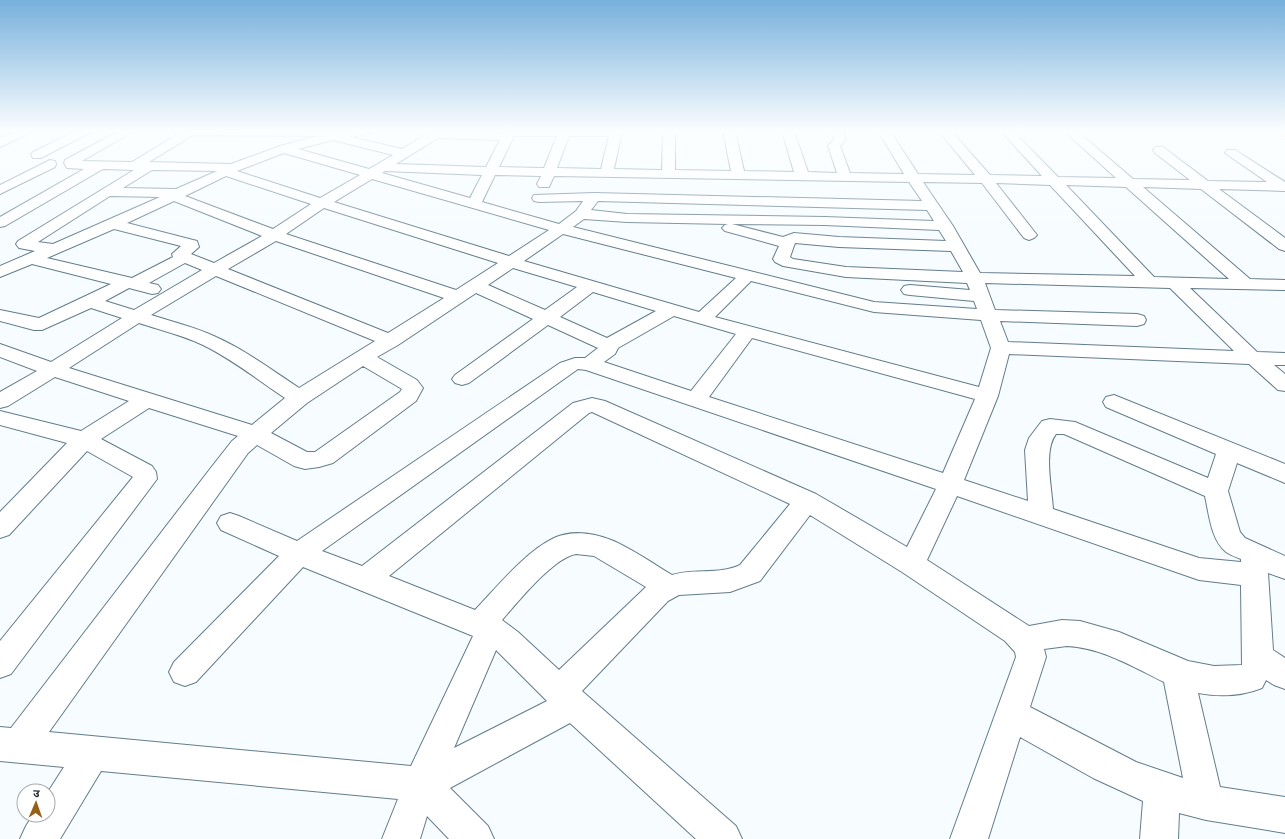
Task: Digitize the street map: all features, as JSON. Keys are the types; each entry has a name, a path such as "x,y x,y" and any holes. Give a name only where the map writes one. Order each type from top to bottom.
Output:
{"street":[{"path":"2,188 38,170"},
{"path":"0,223 92,170"},
{"path":"55,249 24,244 141,170"},
{"path":"0,272 113,224 222,170"},
{"path":"245,170 323,202 510,262 702,319 987,396"},
{"path":"373,170 474,204 561,229 887,309 989,315 1137,320"},
{"path":"0,401 53,370 137,316 274,235 323,202 377,171 474,170"},
{"path":"474,204 492,170"},
{"path":"501,170 1054,180 1206,184 1284,188"},
{"path":"800,170 802,175"},
{"path":"843,170 845,176"},
{"path":"908,170 945,226 974,278 1001,348 987,396 950,485 912,564"},
{"path":"978,170 1029,235"},
{"path":"1045,170 1148,281"},
{"path":"1115,170 1244,283"},
{"path":"1187,170 1285,246"},
{"path":"1256,170 1284,188"},
{"path":"533,221 539,198 549,171"},
{"path":"106,192 176,194 274,235 467,292 546,318 608,345"},
{"path":"539,198 654,219 945,226"},
{"path":"10,745 240,447 299,398 467,292 561,229 588,206 932,206"},
{"path":"620,244 654,219"},
{"path":"692,219 787,243"},
{"path":"113,224 191,244 191,247 180,254 183,258 391,341"},
{"path":"957,246 839,242 794,238 789,239 781,256 782,261 815,268 846,272 974,278 1244,283 1284,286"},
{"path":"0,315 34,324 42,324 183,258"},
{"path":"31,259 152,289"},
{"path":"702,319 748,275"},
{"path":"1174,282 1254,358 1285,385"},
{"path":"462,379 590,286"},
{"path":"910,290 981,296"},
{"path":"90,302 212,341 299,398"},
{"path":"608,345 672,310"},
{"path":"696,400 748,331"},
{"path":"589,364 608,350 608,345"},
{"path":"1001,348 1285,358"},
{"path":"0,350 53,370 256,434 302,460 318,460 396,406 412,392 413,388 410,385 364,358"},
{"path":"185,672 299,553 573,363 589,364 832,444 1199,568 1226,573 1255,564 1285,568"},
{"path":"0,528 84,440 146,400"},
{"path":"1114,402 1285,474"},
{"path":"366,579 586,405 597,406 807,501 912,564 1025,640 1030,648 1031,657 973,837"},
{"path":"0,418 84,440 136,466 144,472 145,479 0,664"},
{"path":"1041,515 1038,450 1040,438 1050,426 1066,427 1216,491"},
{"path":"1025,640 1066,633 1082,634 1103,639 1178,673 1198,679 1226,682 1251,678 1257,666 1258,657 1255,564 1228,536 1216,491 1229,451"},
{"path":"10,745 92,754 421,784 566,698 658,593 669,587 684,584 728,582 740,579 750,573 807,501"},
{"path":"230,523 324,564 366,579 485,627 507,641 566,698 723,839"},
{"path":"401,839 421,784 485,627 536,564 563,546 590,544 603,548 669,587"},
{"path":"1258,657 1285,675"},
{"path":"1178,673 1206,802"},
{"path":"1012,716 1123,774 1162,789 1206,802 1285,815"},
{"path":"39,839 92,754"},
{"path":"421,784 475,839"},
{"path":"1159,839 1162,789"}]}
